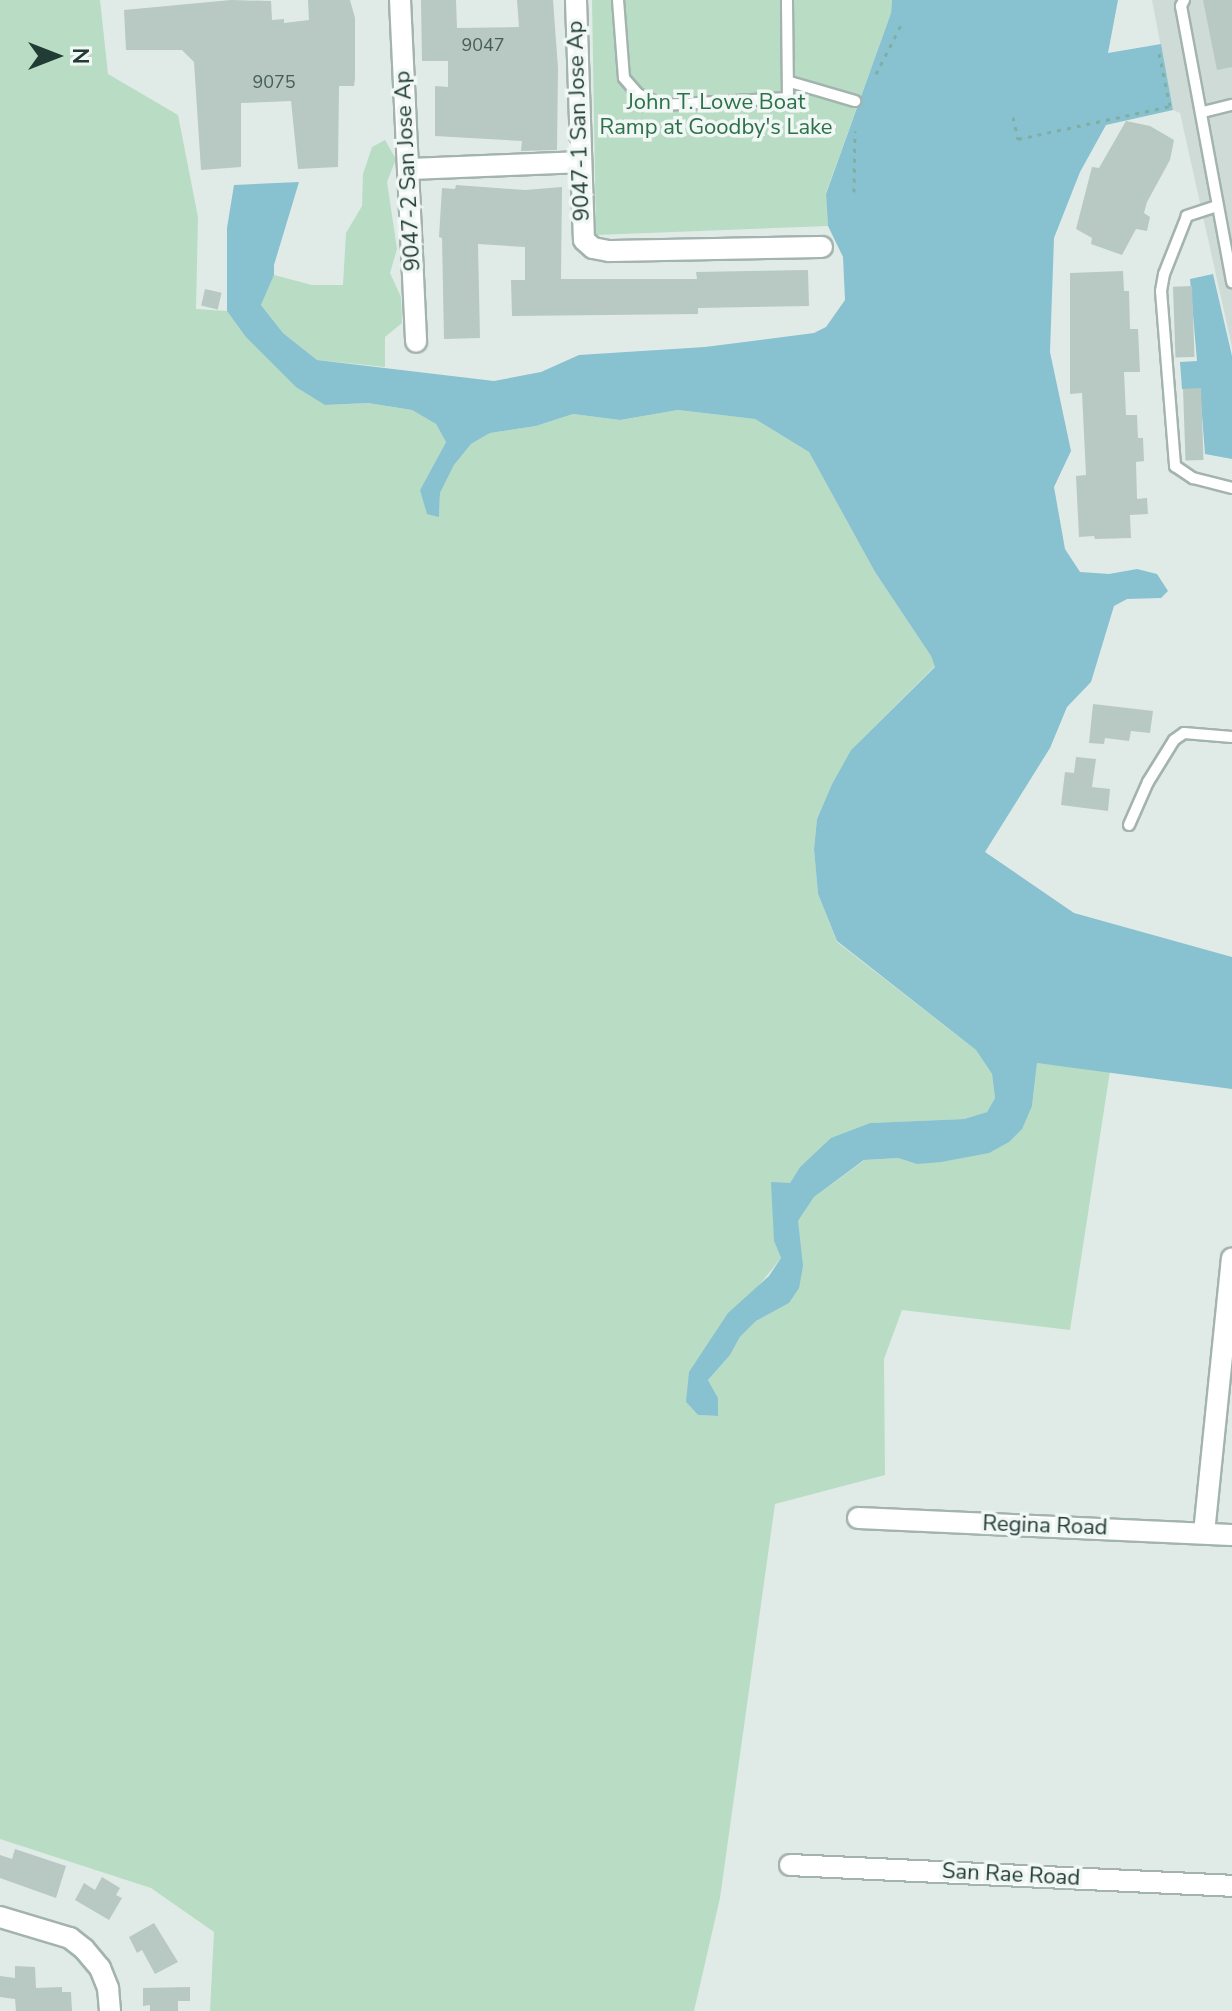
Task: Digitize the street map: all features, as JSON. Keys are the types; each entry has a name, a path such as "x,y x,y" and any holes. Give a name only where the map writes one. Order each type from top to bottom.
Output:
{"street":[{"name":"9047-2 San Jose Ap","path":"400,0 416,342"},
{"name":"9047-1 San Jose Ap","path":"576,0 584,240 593,248 609,251 822,247"},
{"path":"408,169 579,162"},
{"path":"1204,1533 1232,1258"},
{"name":"Regina Road","path":"858,1518 1232,1535"},
{"name":"San Rae Road","path":"790,1865 1232,1886"},
{"path":"0,1917 70,1938 90,1955 108,1988 110,2011"}],"lane":[{"path":"618,0 624,78 649,101 663,105 788,98 787,0"},
{"path":"1184,0 1181,6 1232,282"},
{"path":"790,82 855,101"},
{"path":"1203,112 1232,105"},
{"path":"1217,206 1187,216 1164,274 1161,291 1175,466 1193,478 1232,488"},
{"path":"1129,825 1148,782 1174,740 1184,733 1232,737"}],"path":[{"path":"876,74 903,21"},
{"path":"1013,117 1018,139 1170,106 1158,48"},
{"path":"854,192 855,131"}],"shaded area":[{"path":"1152,0 1232,0 1232,347 1180,113 1173,110"}],"green space":[{"path":"0,0 100,0 108,74 178,115 198,217 196,309 227,311 245,336 325,405 368,403 412,410 436,424 446,442 420,490 439,517 440,493 454,465 471,444 490,433 536,426 573,414 620,420 678,410 755,419 809,452 875,572 931,656 935,666 851,750 832,784 817,819 814,849 818,894 837,942 976,1050 992,1074 995,1098 987,1112 964,1119 870,1123 832,1138 800,1167 790,1183 774,1241 781,1258 756,1289 686,1402 698,1415 717,1416 718,1398 708,1380 730,1355 740,1337 756,1321 789,1303 798,1221 814,1197 865,1160 898,1158 917,1164 962,1157 1032,1106 1037,1063 1110,1071 1070,1330 902,1310 884,1359 885,1475 775,1504 720,1898 694,2011 210,2011 214,1932 151,1888 0,1839"},
{"name":"John T. Lowe Boat Ramp at Goodby's Lake","path":"592,0 892,0 891,13 826,193 828,226 596,235"},
{"path":"385,140 396,159 387,182 397,249 390,273 401,297 402,323 385,337 385,367 317,360 283,333 261,305 274,275 312,285 343,285 346,233 362,206 363,174 372,147"}],"water":[{"path":"892,0 1118,0 1108,53 1161,44 1173,110 1106,125 1080,172 1054,238 1050,352 1071,451 1054,487 1065,549 1080,572 1109,574 1137,569 1157,574 1168,591 1161,598 1127,599 1114,606 1091,682 1067,707 1050,748 985,852 1074,913 1232,957 1232,1089 1037,1063 1032,1106 1022,1129 1009,1142 989,1153 941,1162 917,1164 898,1158 864,1160 814,1197 798,1221 803,1266 799,1288 789,1303 756,1321 740,1337 730,1355 708,1380 718,1398 718,1416 698,1415 686,1402 689,1372 728,1313 769,1276 781,1258 774,1241 771,1182 790,1183 800,1167 831,1138 870,1123 964,1119 987,1112 995,1098 992,1074 976,1050 837,941 818,894 814,849 817,819 832,784 851,750 935,667 931,656 875,572 809,452 755,419 678,410 620,420 573,414 536,426 490,433 471,444 454,465 440,493 439,517 427,514 420,490 446,442 436,424 412,410 368,403 325,405 296,387 245,336 227,311 227,228 234,185 299,182 274,265 274,275 261,305 283,333 317,360 494,381 541,372 579,355 705,347 814,333 826,327 845,300 843,257 828,226 826,194 891,13"},
{"path":"1213,274 1232,356 1232,459 1205,454 1200,389 1182,389 1180,362 1197,361 1190,279"}],"building":[{"path":"231,0 271,1 272,20 284,19 284,23 309,20 308,0 350,0 355,18 355,79 354,86 339,86 338,167 298,169 291,101 241,103 241,167 201,170 194,62 182,50 126,50 124,10"},
{"path":"421,0 456,0 457,28 519,27 517,0 553,0 558,68 557,150 521,151 522,141 435,136 435,86 448,87 448,61 422,61"},
{"path":"1203,0 1232,0 1232,67 1217,70"},
{"path":"1126,121 1150,126 1174,140 1170,160 1147,202 1144,213 1150,217 1147,231 1136,229 1122,255 1091,244 1092,238 1076,229 1092,167 1099,168"},
{"path":"456,185 525,190 562,187 561,279 697,279 696,272 808,270 809,306 698,308 698,314 512,316 511,280 525,280 525,247 478,244 480,338 444,339 442,238 439,237 442,188 455,189"},
{"path":"1123,271 1124,291 1129,291 1130,329 1138,329 1140,372 1124,372 1126,415 1137,415 1138,438 1143,438 1144,461 1136,462 1137,499 1147,498 1148,514 1130,515 1131,538 1079,537 1076,476 1086,475 1082,393 1070,394 1070,273"},
{"path":"1192,286 1194,357 1175,358 1173,287"},
{"path":"205,289 222,293 218,309 201,306"},
{"path":"1201,388 1204,460 1186,461 1183,389"},
{"path":"1093,704 1153,711 1150,733 1131,731 1129,741 1105,738 1104,744 1089,743"},
{"path":"1076,757 1096,759 1092,787 1110,789 1108,811 1061,805 1065,772 1074,773"},
{"path":"15,1849 66,1866 56,1898 0,1878 0,1855 12,1859"},
{"path":"102,1877 120,1888 116,1895 122,1898 109,1920 75,1900 84,1883 95,1890"},
{"path":"154,1923 178,1962 155,1974 142,1950 137,1953 129,1937"},
{"path":"15,1966 35,1967 36,1988 62,1987 62,1992 71,1992 72,2011 16,2011 15,1999 0,1997 0,1976 15,1978"},
{"path":"190,1987 190,2001 178,2001 178,2011 150,2011 150,2005 143,2006 143,1988"}]}
